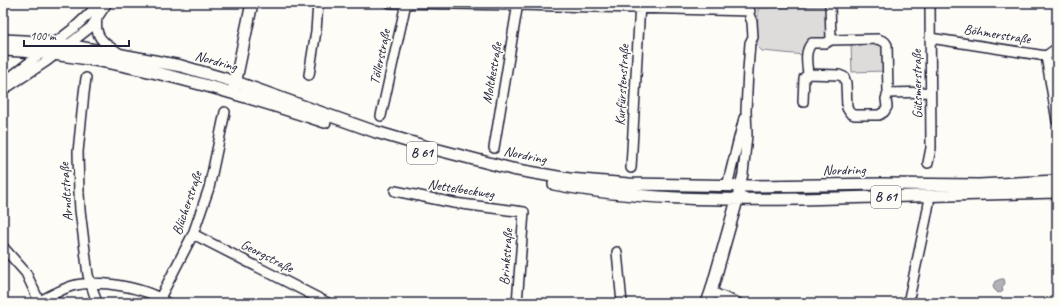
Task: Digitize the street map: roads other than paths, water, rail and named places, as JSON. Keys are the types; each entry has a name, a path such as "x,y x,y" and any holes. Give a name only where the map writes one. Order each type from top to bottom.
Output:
{"main road":[{"path":"233,81 245,3"},
{"path":"230,93 252,3"},
{"name":"Nordring","path":"3,40 55,49 178,78 297,113 374,139 425,154 479,169 567,187 616,194 723,200 870,198 1057,192"},
{"name":"Nordring","path":"3,50 42,52 68,45 181,66 233,81 376,132 427,147 512,169 569,179 629,184 727,186 882,184 979,185 1057,181"},
{"path":"723,200 727,186"},
{"path":"709,298 740,186"}],"street":[{"path":"3,90 55,49 98,3"},
{"path":"68,45 91,26 106,3"},
{"path":"309,75 316,31 318,3"},
{"path":"390,3 640,6 750,10 748,21 748,37 750,43 746,111 747,135 743,174 740,186"},
{"path":"830,3 831,40"},
{"name":"Gütsmerstraße","path":"928,163 931,148 930,3"},
{"name":"Töllerstraße","path":"381,116 406,4"},
{"name":"Moltkestraße","path":"494,148 518,4"},
{"name":"Kurfürstenstraße","path":"631,168 640,6"},
{"path":"97,18 97,34 105,44 120,54"},
{"name":"Böhmerstraße","path":"930,38 1046,56 1057,48"},
{"path":"803,102 804,78 808,74 807,52 812,44 826,43 831,40 878,39 885,42 887,45 887,107 884,112 879,115 854,115 850,113 847,108 846,83 844,77 840,75 808,74"},
{"path":"3,84 42,52"},
{"path":"1046,56 1057,121"},
{"path":"3,71 3,80"},
{"name":"Arndtstraße","path":"86,78 78,152 78,173 80,210 90,283 97,303"},
{"path":"888,93 930,92"},
{"path":"727,186 746,111"},
{"name":"Blücherstraße","path":"163,300 193,234 209,188 225,112"},
{"name":"Nettelbeckweg","path":"395,191 454,203 524,212"},
{"path":"908,303 926,219 928,195"},
{"name":"Brinkstraße","path":"517,303 524,212"},
{"name":"Georgstraße","path":"193,234 328,303"},
{"path":"3,247 26,273 38,302 72,286 90,283 120,286 137,290 163,300"},
{"path":"617,252 622,303"},
{"path":"709,298 738,303"}]}
